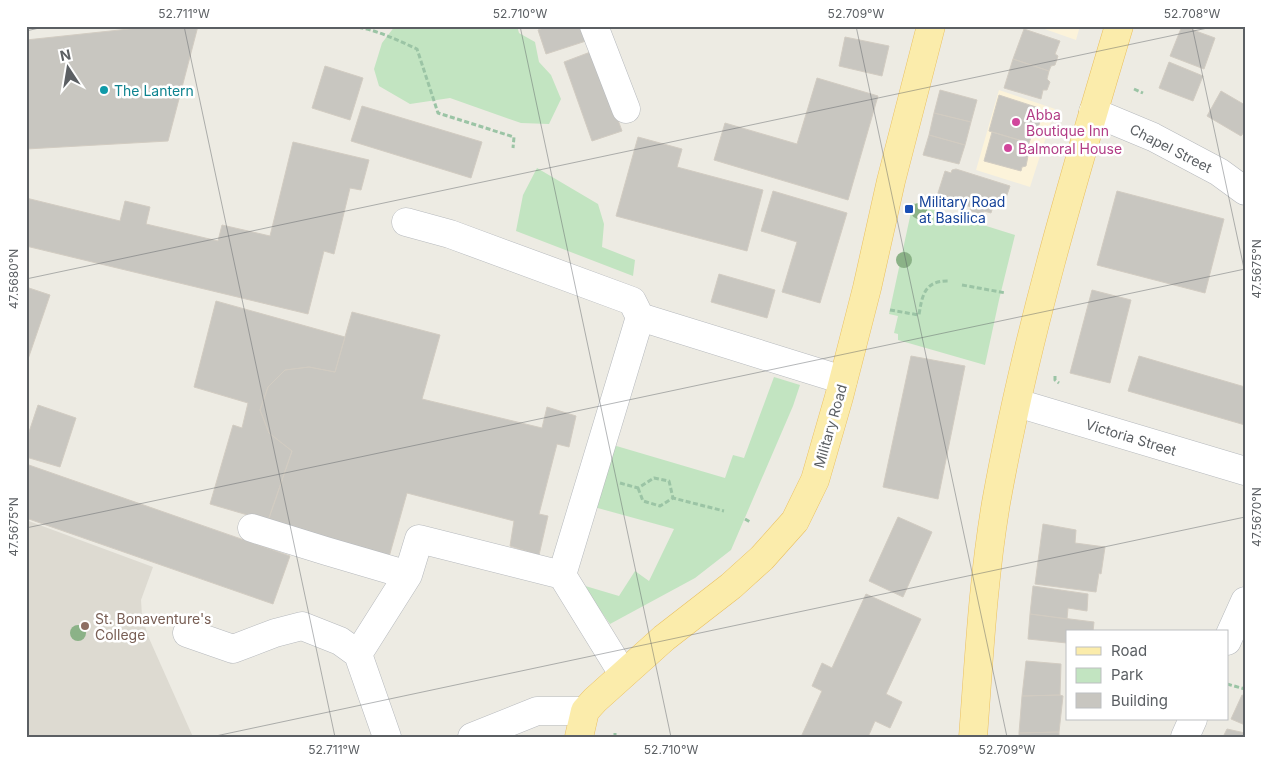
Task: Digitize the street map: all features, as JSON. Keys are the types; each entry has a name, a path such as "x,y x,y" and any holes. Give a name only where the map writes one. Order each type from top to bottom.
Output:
{"main road":[{"name":"Military Road","path":"582,724 623,674 664,638 731,586 762,558 795,521 815,480 843,380 931,26"},
{"path":"973,737 983,605 995,514 1017,403 1043,291 1119,26"}],"street":[{"path":"594,26 626,109"},
{"name":"Chapel Street","path":"1093,112 1153,137 1219,172 1245,191"},
{"path":"406,222 450,234 632,301 640,317 562,575"},
{"path":"640,317 843,380"},
{"name":"Victoria Street","path":"1017,403 1245,471"},
{"path":"252,528 408,575"},
{"path":"358,654 408,575 419,539 562,575 623,674"},
{"path":"1228,639 1245,601"},
{"path":"187,633 233,649 275,633 302,626 340,641 358,654 387,737"},
{"path":"472,737 537,711 582,724"},
{"path":"1185,737 1193,720"}],"path":[{"path":"351,26 365,28 388,36 416,49 438,113 514,137 513,148"},
{"path":"1134,90 1143,93"},
{"path":"902,312 919,316 922,297 930,285 936,282 949,281"},
{"path":"962,284 1006,292"},
{"path":"1055,376 1057,383 1062,384"},
{"path":"592,475 638,488 654,478 669,482 672,498"},
{"path":"638,488 643,501 652,504 660,506 672,498 724,511"},
{"path":"745,520 750,522"},
{"path":"1228,684 1245,689"}],"shaded area":[{"path":"1036,26 1080,26 1076,40"},
{"path":"999,90 1055,109 1030,187 976,170"},
{"name":"St. Bonaventure's College","path":"26,520 153,567 141,600 142,616 148,636 193,737 26,737"}],"green space":[{"path":"395,26 517,26 519,33 535,42 539,62 551,75 561,99 549,124 521,123 450,98 410,104 379,86 374,69 382,43"},
{"path":"537,168 598,204 604,224 602,247 635,260 633,276 516,231 523,195"},
{"path":"913,203 1015,235 985,365 898,340 898,334 894,333 898,316 889,314"},
{"path":"774,377 800,385 793,406 731,550 695,578 610,624 582,585 619,596 635,571 649,581 674,529 594,507 613,445 725,478 733,455 744,458"}],"building":[{"name":"The Lantern","path":"157,26 198,26 168,141 26,149 26,40"},
{"path":"549,26 581,26 586,41 546,54 538,30"},
{"path":"1182,26 1215,38 1204,69 1170,56"},
{"path":"1024,29 1060,41 1055,54 1058,56 1055,65 1051,66 1049,71 1013,59"},
{"path":"845,37 889,46 882,76 839,66"},
{"path":"593,51 622,131 592,141 564,62"},
{"path":"1013,59 1049,71 1047,79 1050,82 1047,90 1043,90 1041,99 1004,88"},
{"path":"1169,62 1203,76 1193,101 1159,88"},
{"path":"325,66 363,78 350,120 312,108"},
{"path":"817,78 878,96 848,200 714,160 725,123 797,144"},
{"path":"940,90 977,100 971,122 934,113"},
{"path":"1221,91 1245,105 1245,131 1241,136 1207,116"},
{"name":"Abba Boutique Inn","path":"999,95 1039,108 1038,111 1042,115 1038,128 1034,129 1029,143 989,131"},
{"path":"362,106 482,142 471,178 351,141"},
{"path":"934,113 971,122 965,145 929,135"},
{"name":"Balmoral House","path":"992,132 1029,143 1026,166 1022,167 1021,171 984,161"},
{"path":"929,135 965,145 959,164 923,155"},
{"path":"638,137 682,149 677,167 763,190 747,251 616,216"},
{"path":"293,142 369,160 361,190 350,188 334,254 324,251 308,314 26,246 26,198 120,221 125,201 150,207 146,224 218,241 222,225 270,236"},
{"path":"956,169 1010,186 1004,204 995,200 991,213 984,211 983,215 970,211 971,207 937,196 945,171 951,173 952,170"},
{"path":"773,191 847,213 820,303 782,292 797,242 761,231"},
{"path":"1117,191 1224,219 1205,293 1097,265"},
{"path":"719,274 775,290 767,318 711,302"},
{"path":"26,287 50,295 26,365"},
{"path":"1092,290 1131,300 1110,383 1070,373"},
{"path":"216,301 345,337 335,372 309,367 285,370 268,387 260,410 269,433 292,451 268,521 210,504 233,425 242,428 248,403 194,387"},
{"path":"352,312 440,335 422,399 542,428 547,407 576,416 569,447 557,444 539,514 548,516 539,555 510,546 514,521 407,493 389,557 268,521 292,451 269,433 260,410 268,387 285,370 309,367 335,372"},
{"path":"911,356 965,366 938,499 883,487"},
{"path":"1139,356 1245,387 1245,425 1128,391"},
{"path":"38,405 76,418 60,467 26,457 26,441"},
{"path":"26,464 290,556 273,604 26,518"},
{"path":"898,517 932,532 903,597 869,581"},
{"path":"1043,524 1076,530 1075,543 1105,547 1096,592 1035,584"},
{"path":"1033,586 1088,594 1087,611 1068,608 1067,619 1030,614"},
{"path":"866,594 921,619 886,694 902,702 890,728 875,721 868,737 801,737 822,691 812,686 822,663 832,668"},
{"path":"1030,614 1094,622 1093,630 1066,630 1066,643 1028,639"},
{"path":"1026,661 1061,664 1060,695 1022,696"},
{"path":"1242,695 1245,696 1245,725 1231,719"},
{"path":"1022,696 1063,696 1059,732 1019,733"},
{"path":"1227,729 1245,733 1245,737 1223,737"},
{"path":"1059,732 1059,737 1019,737 1019,733"}],"place":[{"name":"The Lantern","path":"104,90"},
{"name":"Abba Boutique Inn","path":"1016,122"},
{"name":"Balmoral House","path":"1008,148"},
{"name":"Military Road at Basilica","path":"909,209"},
{"name":"St. Bonaventure's College","path":"85,626"}]}
